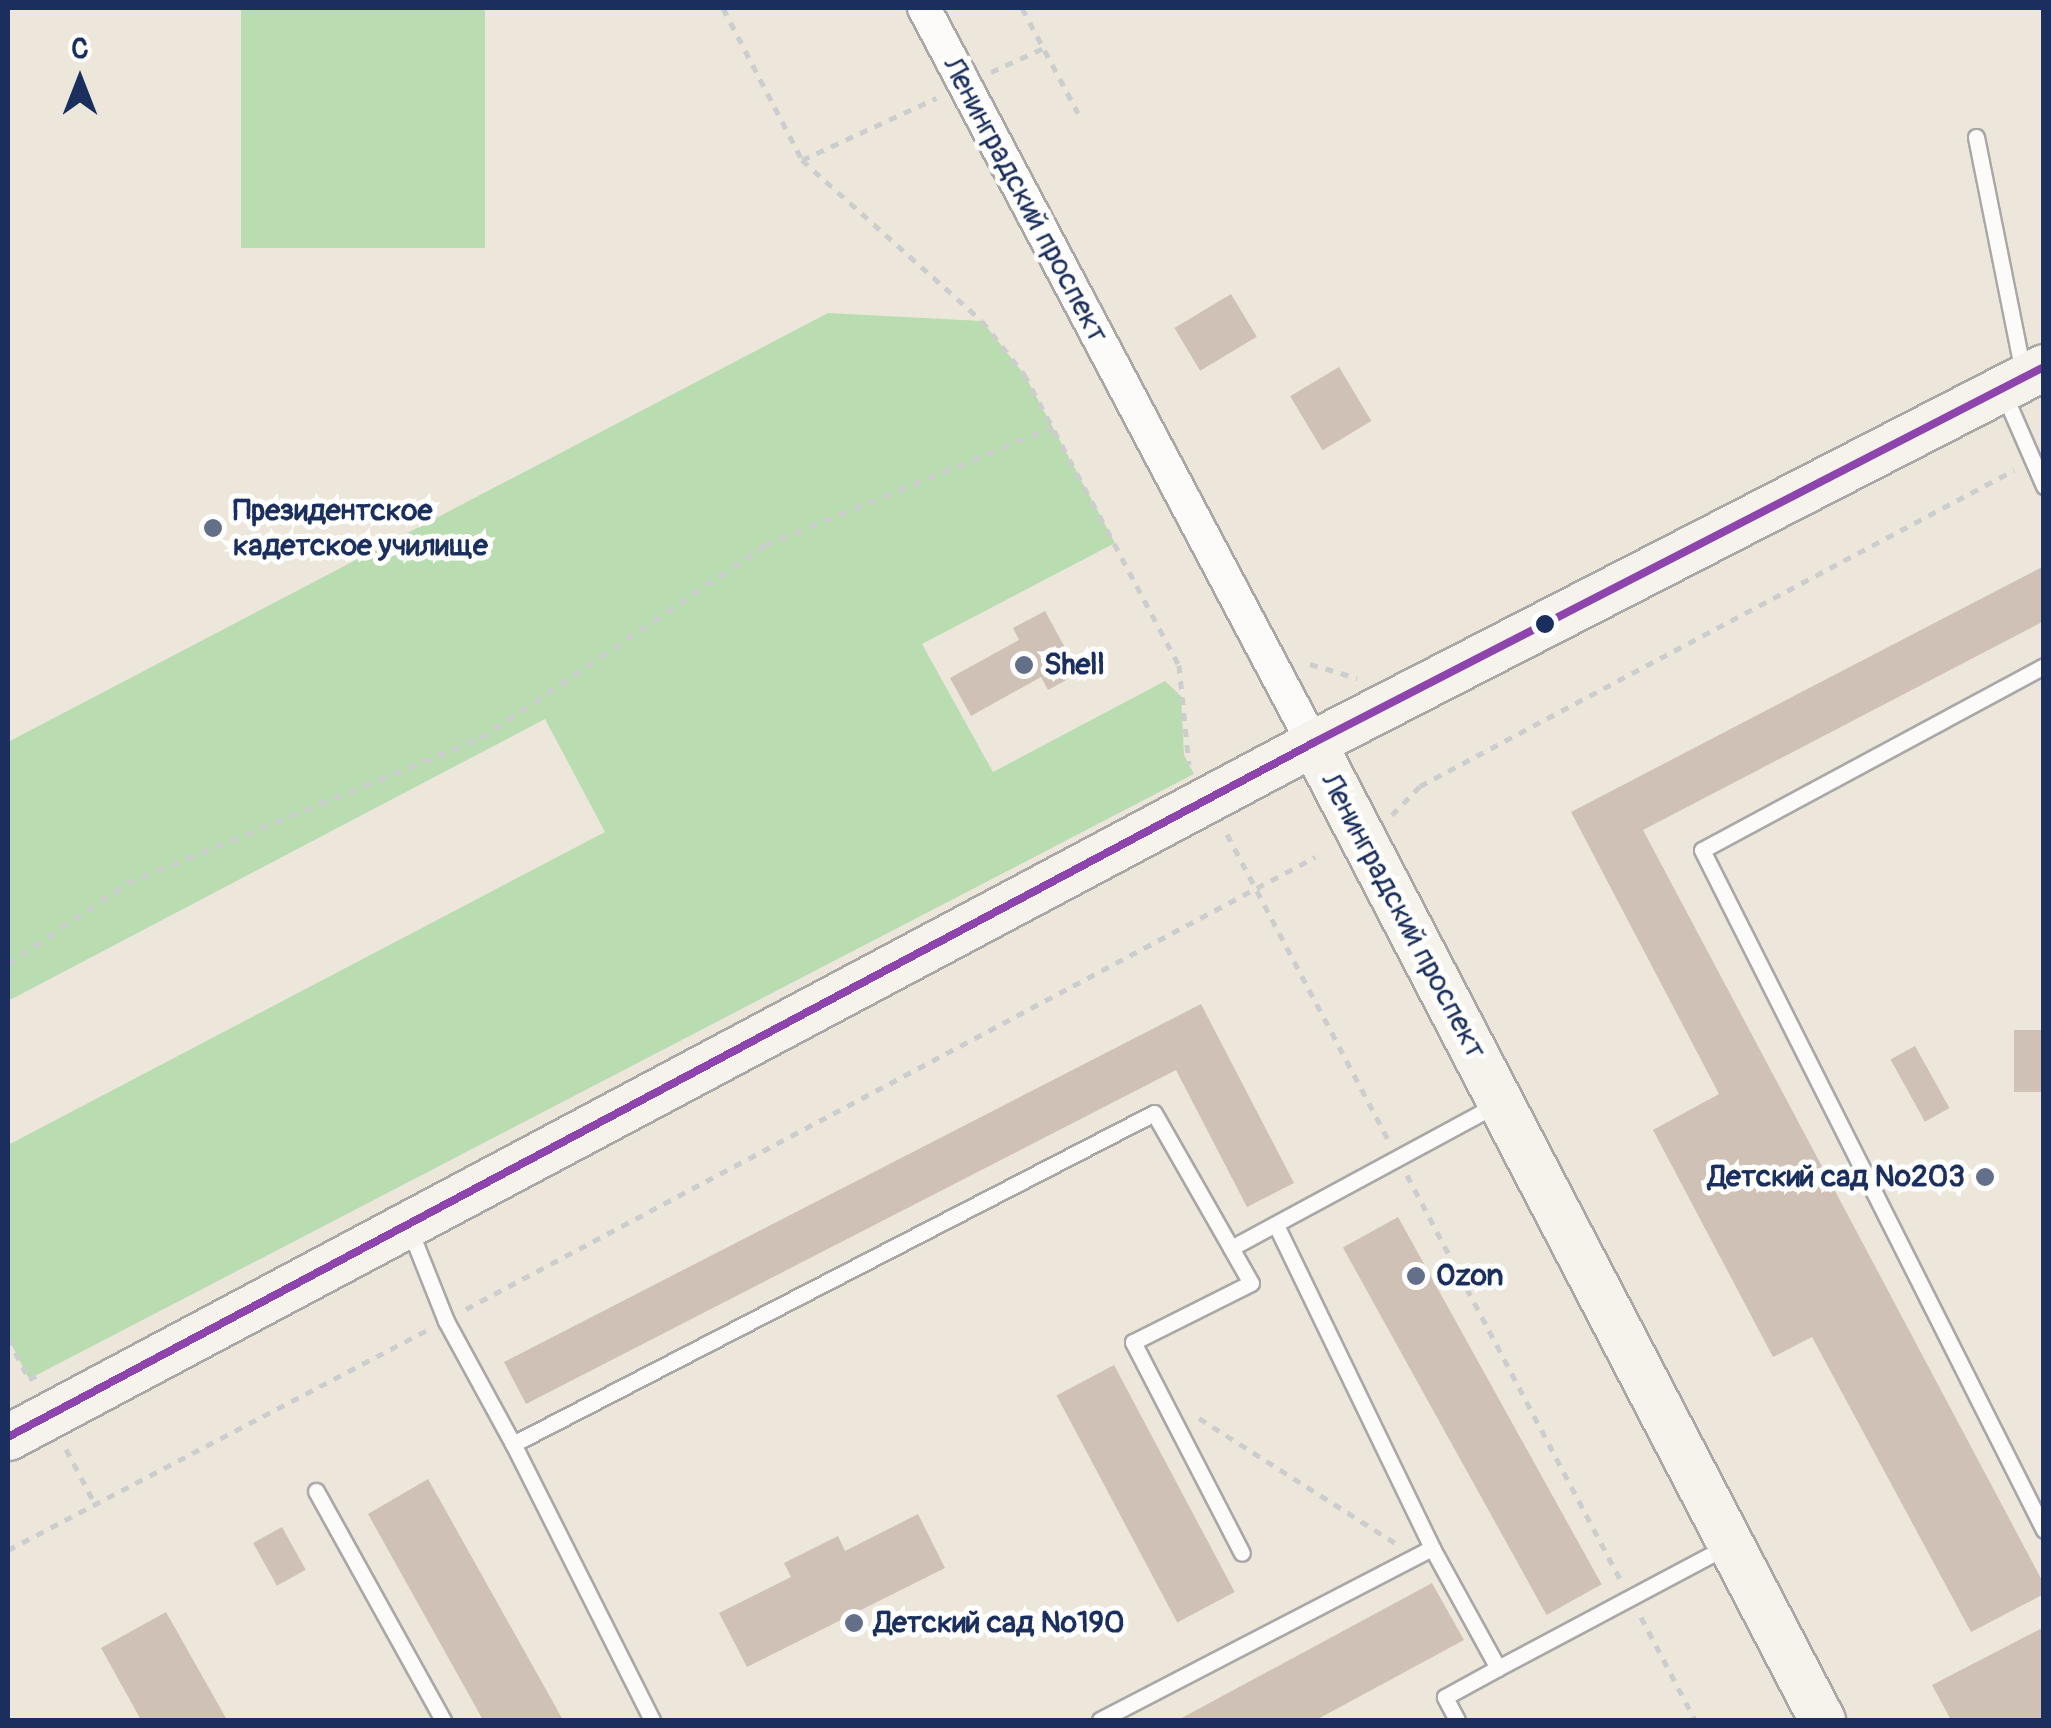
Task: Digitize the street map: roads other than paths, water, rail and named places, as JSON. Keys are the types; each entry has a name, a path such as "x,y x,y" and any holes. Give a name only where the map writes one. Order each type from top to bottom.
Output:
{"street":[{"name":"Ленинградский проспект","path":"924,8 1313,743 1822,1720"},
{"path":"8,1436 1313,743 2023,377"}],"lane":[{"path":"1976,138 2023,377 2031,461 2044,486"},
{"path":"2044,666 1702,850 2044,1530"},
{"path":"1231,1248 1500,1102"},
{"path":"514,1444 1154,1113 1251,1284 1133,1342 1242,1552"},
{"path":"1276,1224 1432,1548 1498,1668"},
{"path":"408,1226 446,1320 514,1444 652,1720"},
{"path":"316,1491 443,1720"},
{"path":"1457,1720 1445,1697 1730,1544"},
{"path":"1100,1720 1432,1548"}],"place":[{"name":"Президентское кадетское училище","path":"213,528"},
{"name":"Shell","path":"1024,665"},
{"name":"Детский сад №203","path":"1985,1177"},
{"name":"Ozon","path":"1416,1276"},
{"name":"Детский сад №190","path":"854,1623"}]}
